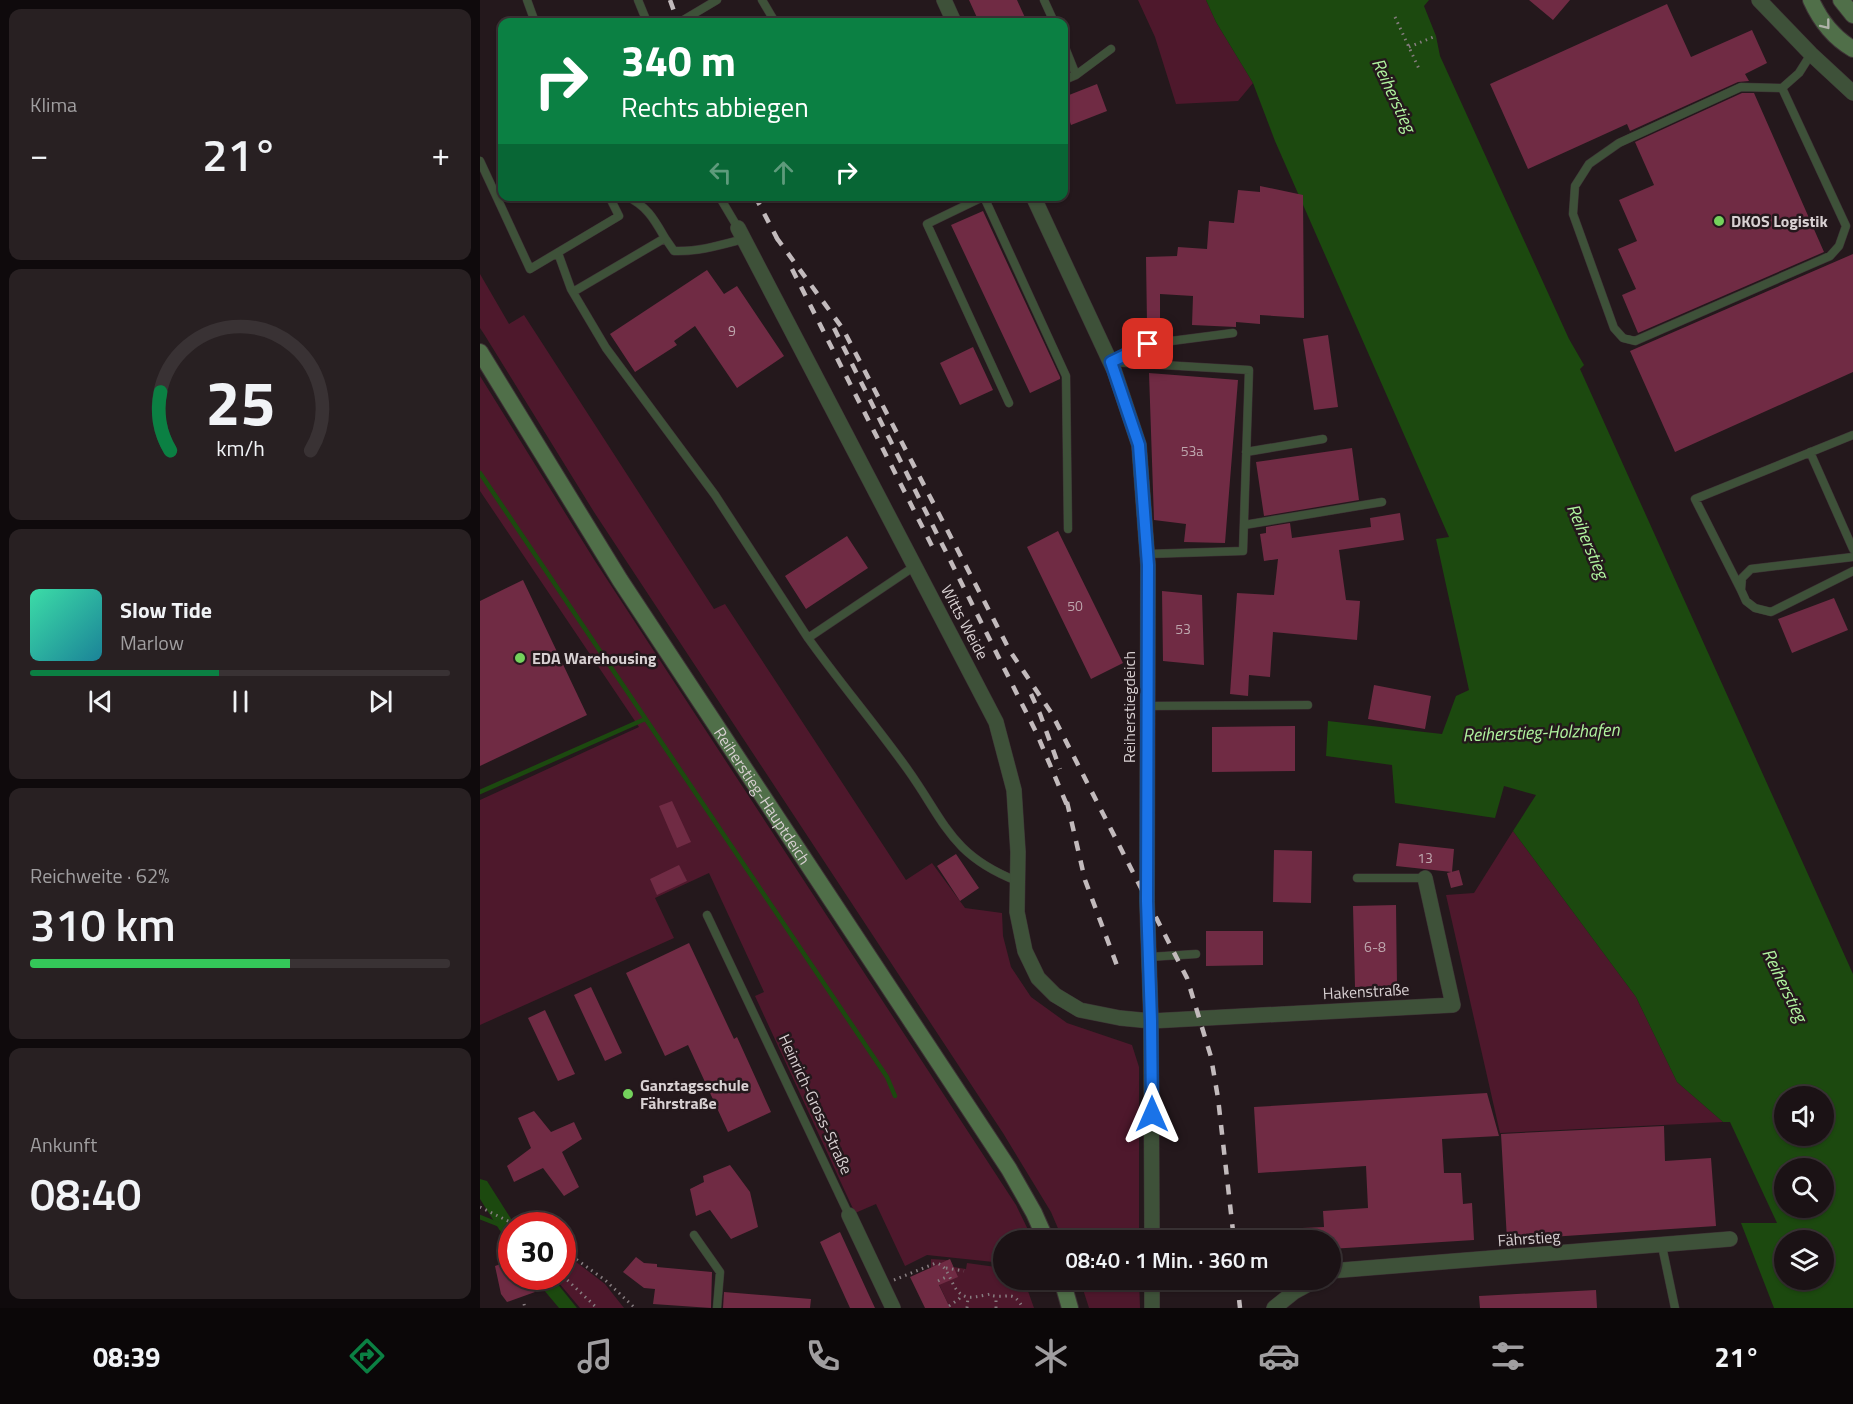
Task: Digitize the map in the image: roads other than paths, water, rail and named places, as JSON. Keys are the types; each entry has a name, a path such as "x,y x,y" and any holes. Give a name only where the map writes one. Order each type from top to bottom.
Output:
{"main road":[{"path":"1811,0 1825,25 1853,50"},
{"path":"1840,0 1853,15"},
{"name":"Reiherstieg-Hauptdeich","path":"480,352 620,580 1009,1169 1041,1230"},
{"path":"1065,1290 1070,1308"}],"street":[{"path":"944,0 952,18"},
{"path":"1759,0 1811,54 1853,93"},
{"name":"Reiherstiegdeich","path":"1035,201 1111,362 1139,445 1147,554 1147,901 1151,1021 1152,1230"},
{"name":"Witts Weide","path":"741,234 996,722 1014,790 1018,852 1017,912 1025,951 1038,978 1055,995 1080,1010 1151,1021"},
{"name":"Hakenstraße","path":"1151,1021 1453,1005 1425,879"},
{"name":"Heinrich-Gross-Straße","path":"849,1215 893,1308"},
{"name":"Fährstieg","path":"1341,1270 1730,1239"},
{"path":"1152,1290 1152,1308"},
{"path":"1274,1308 1298,1290"}],"lane":[{"path":"527,0 534,18"},
{"path":"638,0 645,18"},
{"path":"687,18 717,0"},
{"path":"762,0 773,18"},
{"path":"1044,0 1052,18"},
{"path":"1068,78 1111,49"},
{"path":"1782,88 1846,226 1839,246 1830,256 1635,341 1623,338 1614,328 1573,214 1575,186 1589,164 1618,143 1741,87 1782,88 1799,73 1811,54"},
{"path":"1068,55 1076,75"},
{"path":"480,161 498,200"},
{"path":"499,201 530,269 619,216 612,201"},
{"path":"637,201 654,219 674,251 714,247 741,234"},
{"name":"Witts Weide","path":"723,201 741,234"},
{"path":"976,201 927,224 1009,403"},
{"path":"986,201 1066,376 1068,529"},
{"path":"573,292 665,238"},
{"path":"558,253 573,292 606,348 715,495 807,638 909,771 953,839 970,856 993,872 1017,881"},
{"path":"1111,362 1148,344 1233,333"},
{"path":"1111,362 1249,370 1243,551 1147,554"},
{"path":"1853,435 1695,499 1746,601 1755,608 1771,612 1853,571"},
{"path":"1246,452 1323,439"},
{"path":"1810,452 1853,549"},
{"path":"1244,525 1382,502"},
{"path":"1740,590 1742,578 1751,569 1853,557"},
{"path":"807,638 915,566"},
{"path":"1147,706 1308,705"},
{"path":"1357,878 1425,879"},
{"name":"Heinrich-Gross-Straße","path":"706,915 849,1215"},
{"path":"1149,957 1196,954"},
{"path":"694,1235 720,1272 717,1308"},
{"path":"1662,1246 1675,1308"}],"water":[{"path":"1206,0 1429,0 1424,6 1436,36 1440,56 1569,339 1584,365 1580,369 1853,974 1853,1308 1774,1308 1741,1223 1777,1223 1775,1218 1834,1218 1834,1158 1774,1158 1774,1217 1730,1122 1723,1122 1677,1082 1636,997 1513,831 1536,795 1504,786 1495,818 1395,803 1392,765 1326,756 1328,721 1442,734 1456,696 1469,690 1436,539 1449,537 1275,141 1253,83 1216,22"},
{"path":"480,1179 487,1181 507,1212 498,1212 498,1227 480,1199"},
{"path":"544,1290 562,1290 577,1308 559,1308"}],"waterway":[{"path":"480,473 887,1077 895,1096"},
{"path":"480,792 645,719"},
{"path":"480,1217 498,1224"}],"railway":[{"path":"670,0 677,18"},
{"path":"758,201 780,244"},
{"path":"776,237 843,329 1010,651 1052,714 1187,978 1211,1057 1218,1098 1233,1230"},
{"path":"792,269 933,548"},
{"path":"834,328 1037,734 1069,810"},
{"path":"1031,694 1060,769"},
{"path":"1067,802 1085,880 1119,971"},
{"path":"1238,1290 1240,1308"}],"place":[{"name":"DKOS Logistik","path":"1719,221"},
{"name":"EDA Warehousing","path":"520,658"},
{"name":"Ganztagsschule Fährstraße","path":"628,1094"}],"water label":[{"name":"Reiherstieg","path":"1394,95"},
{"name":"Reiherstieg","path":"1588,541"},
{"name":"Reiherstieg-Holzhafen","path":"1541,732"},
{"name":"Reiherstieg","path":"1785,985"}]}
